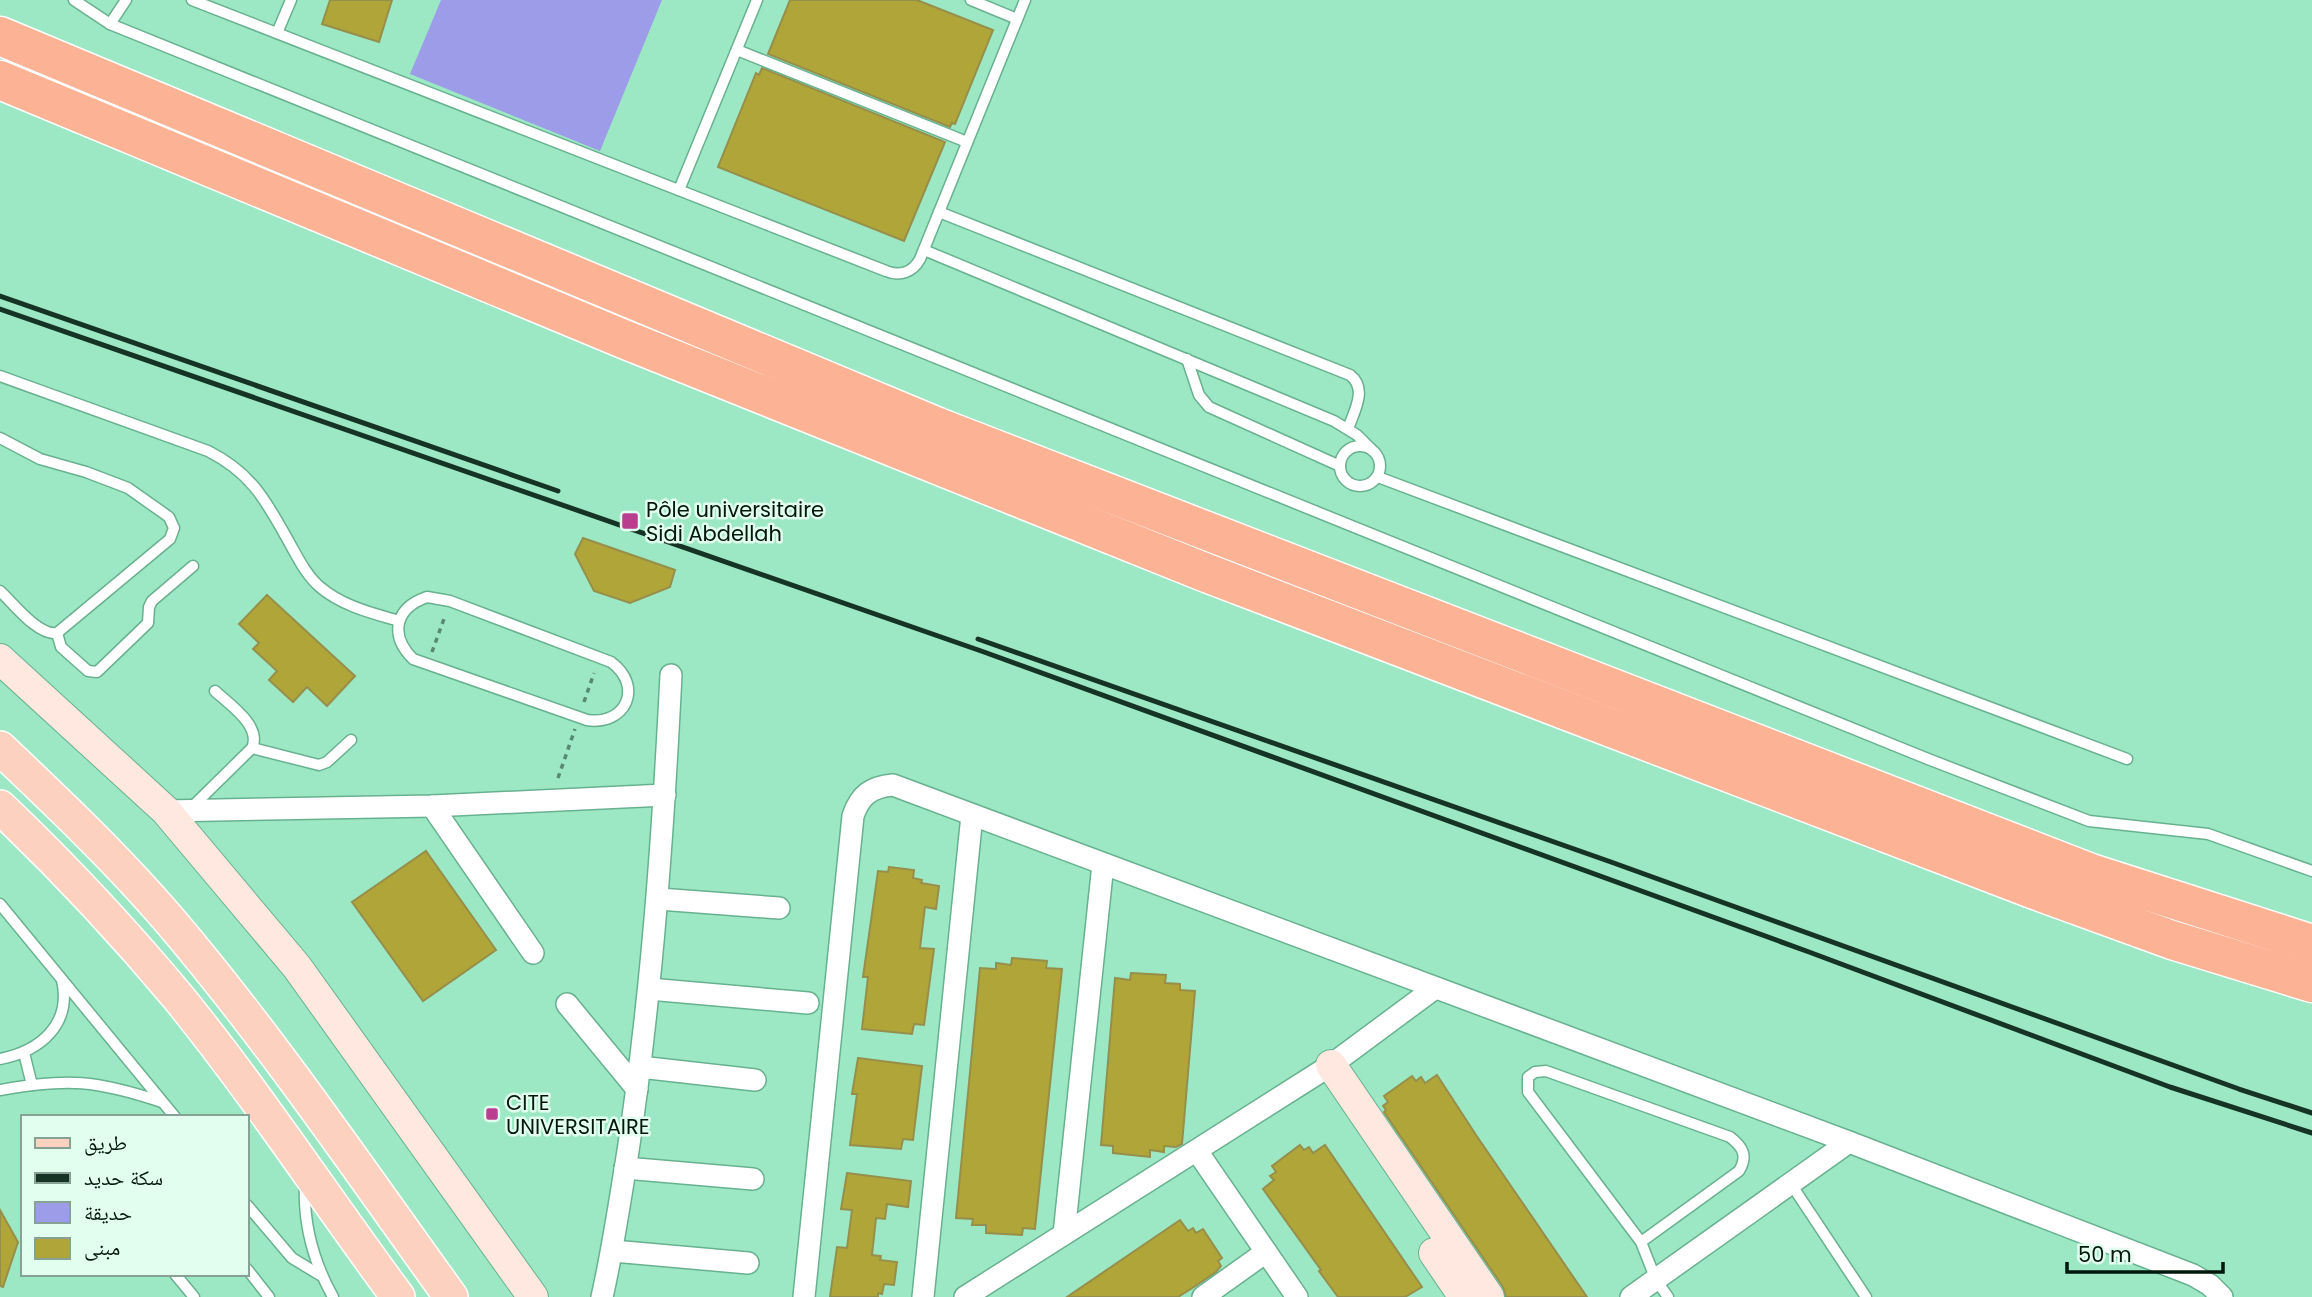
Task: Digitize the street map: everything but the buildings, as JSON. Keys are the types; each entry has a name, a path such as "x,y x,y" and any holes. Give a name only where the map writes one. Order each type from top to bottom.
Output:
{"highway":[{"path":"0,17 94,74"},
{"path":"0,36 938,426 2091,873 2312,944"},
{"path":"0,80 639,346 1205,572 2035,890 2172,940 2312,983"}],"main road":[{"path":"0,748 122,868 215,976 451,1297"},
{"path":"0,807 86,892 178,998 222,1054 398,1297"}],"street":[{"path":"0,659 177,811 297,967 533,1297"},
{"path":"602,1297 613,1251 637,1089 659,899 671,675"},
{"path":"804,1297 853,816 858,803 867,792 879,786 893,785 1849,1142 2193,1275 2210,1285 2222,1297"},
{"path":"177,811 432,806 665,795"},
{"path":"432,806 533,953"},
{"path":"923,1297 972,815"},
{"path":"1064,1234 1103,864"},
{"path":"659,899 779,908"},
{"path":"965,1297 1323,1070 1435,988"},
{"path":"649,989 808,1003"},
{"path":"567,1004 637,1089"},
{"path":"640,1067 755,1080"},
{"path":"1323,1070 1464,1297"},
{"path":"1323,1070 1489,1297"},
{"path":"1631,1297 1662,1289 1791,1184 1849,1142"},
{"path":"1197,1151 1297,1297"},
{"path":"625,1168 753,1180"},
{"path":"613,1251 748,1263"},
{"path":"1203,1297 1266,1252"}],"lane":[{"path":"74,0 110,24 1941,764 2089,821 2208,834 2312,871"},
{"path":"110,24 126,0"},
{"path":"192,0 891,273 903,274 914,268 924,250 1025,0"},
{"path":"277,33 291,0"},
{"path":"679,190 757,0"},
{"path":"971,0 1017,19"},
{"path":"737,50 967,142"},
{"path":"939,212 1350,375 1358,383 1360,393 1348,429"},
{"path":"924,250 1348,429 1371,449 1381,462 1378,477 1366,486 1358,487 1345,480 1340,466 1345,453 1351,449 1364,446 1371,449"},
{"path":"1187,359 1199,395 1209,407 1340,466"},
{"path":"0,376 224,459 239,469 263,496 302,565 320,587 355,608 399,621"},
{"path":"0,438 40,459 128,488 172,522 173,534 57,633 51,634 40,629 0,591"},
{"path":"1378,477 2127,760"},
{"path":"57,633 61,647 88,671 97,672 148,623 152,601 193,566"},
{"path":"426,597 450,601 611,663 621,669 627,680 629,691 626,702 620,712 610,719 598,722 587,720 413,659 403,648 398,635 399,621 405,610 415,601 426,597"},
{"path":"177,811 252,748 256,740 253,729 215,691"},
{"path":"252,748 319,765 327,762 351,740"},
{"path":"0,904 173,1115"},
{"path":"0,1059 24,1053 43,1041 58,1021 64,993 61,978"},
{"path":"24,1053 32,1085"},
{"path":"1641,1242 1739,1171 1745,1154 1740,1145 1730,1138 1546,1072 1535,1072 1528,1077 1528,1092 1641,1242 1662,1289"},
{"path":"0,1090 60,1082 98,1084 121,1088 162,1102"},
{"path":"306,1170 306,1222 320,1275 331,1296"},
{"path":"1791,1184 1866,1297"},
{"path":"248,1206 292,1258 320,1275"},
{"path":"248,1270 269,1297"},
{"path":"177,1276 194,1297"}],"path":[{"path":"428,664 450,601"}],"green space":[{"path":"441,0 662,0 600,151 410,74"}],"railway":[{"path":"0,296 558,491"},
{"path":"0,309 984,652 1809,952 2170,1087 2312,1133"},
{"path":"978,639 2312,1113"}],"place":[{"name":"Pôle universitaire Sidi Abdellah","path":"630,521"},
{"name":"CITE UNIVERSITAIRE","path":"492,1114"}]}
